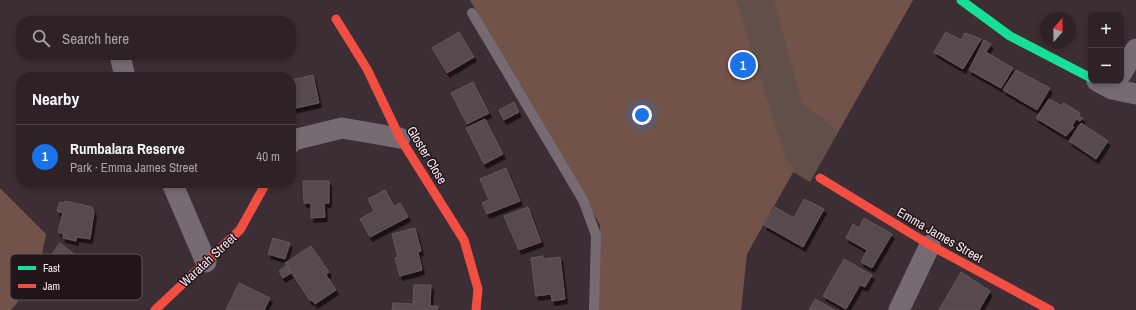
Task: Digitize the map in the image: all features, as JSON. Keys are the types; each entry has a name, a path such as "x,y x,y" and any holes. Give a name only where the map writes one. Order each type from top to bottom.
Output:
{"street":[{"path":"961,0 1010,36 1088,76"},
{"name":"Gloster Close","path":"336,19 367,69 400,138 464,240 478,289 476,310"},
{"path":"1124,65 1136,49"},
{"path":"121,60 124,72"},
{"path":"1118,84 1136,94"},
{"path":"296,139 342,128 400,138"},
{"name":"Emma James Street","path":"820,178 930,245 1050,310"},
{"path":"174,188 206,262"},
{"name":"Waratah Street","path":"155,310 240,230 263,188"},
{"path":"899,310 930,245"}],"lane":[{"path":"472,13 583,200 596,235 594,310"}],"shaded area":[{"path":"470,0 736,0 786,160 795,169 747,254 741,310 598,310 600,225"},
{"path":"498,0 913,0 810,182"},
{"path":"774,0 913,0 838,131 802,103"},
{"path":"0,188 46,234 42,254 10,254 10,300 19,300 11,310 0,310"}],"building":[{"path":"459,32 474,57 447,73 432,48"},
{"path":"946,32 961,40 965,33 981,39 963,69 934,52"},
{"path":"984,40 991,44 986,52 1013,68 1001,88 969,70"},
{"path":"1016,70 1050,88 1037,110 1003,90"},
{"path":"313,75 319,103 296,108 296,79"},
{"path":"473,82 489,113 467,124 451,93"},
{"path":"1049,99 1062,106 1064,103 1080,113 1079,116 1083,118 1080,121 1076,119 1072,126 1074,127 1066,136 1036,118"},
{"path":"514,102 519,112 504,120 499,110"},
{"path":"485,119 503,154 484,164 466,128"},
{"path":"1081,123 1108,141 1096,159 1069,141"},
{"path":"506,168 520,201 487,214 482,203 489,200 480,179"},
{"path":"303,181 329,181 329,203 324,203 325,217 311,218 311,203 304,203"},
{"path":"385,190 394,206 400,203 408,217 370,237 360,219 374,211 368,199"},
{"path":"804,199 824,209 803,247 764,225 775,207 794,218"},
{"path":"65,201 92,207 94,212 90,239 76,237 76,241 63,238 63,234 58,232 63,213 57,211 60,202 64,203"},
{"path":"528,207 541,242 519,250 504,216"},
{"path":"864,218 892,234 872,268 861,262 867,250 846,238 853,224 859,228"},
{"path":"415,228 421,251 418,252 422,270 400,276 395,258 398,257 392,234"},
{"path":"273,238 290,243 285,259 268,254"},
{"path":"60,243 74,254 52,254"},
{"path":"311,246 329,272 326,275 336,290 315,304 312,300 310,301 285,263"},
{"path":"543,256 543,259 560,257 565,299 552,301 551,294 536,296 531,258"},
{"path":"844,259 872,275 865,287 860,285 846,309 823,296"},
{"path":"286,266 291,273 283,278 279,271"},
{"path":"961,272 990,291 979,310 939,310"},
{"path":"239,283 270,298 264,310 226,310"},
{"path":"414,285 431,285 430,306 438,306 437,310 392,310 393,303 413,304"},
{"path":"815,299 835,310 809,310"}],"traffic: fast":[{"path":"961,0 1010,36 1088,76"}],"traffic: jam":[{"path":"336,19 367,69 400,138 464,240 478,289 476,310"},
{"path":"820,178 930,245 1050,310"},
{"path":"155,310 240,230 263,188"}],"place":[{"name":"Rumbalara Reserve","path":"743,65"}]}
